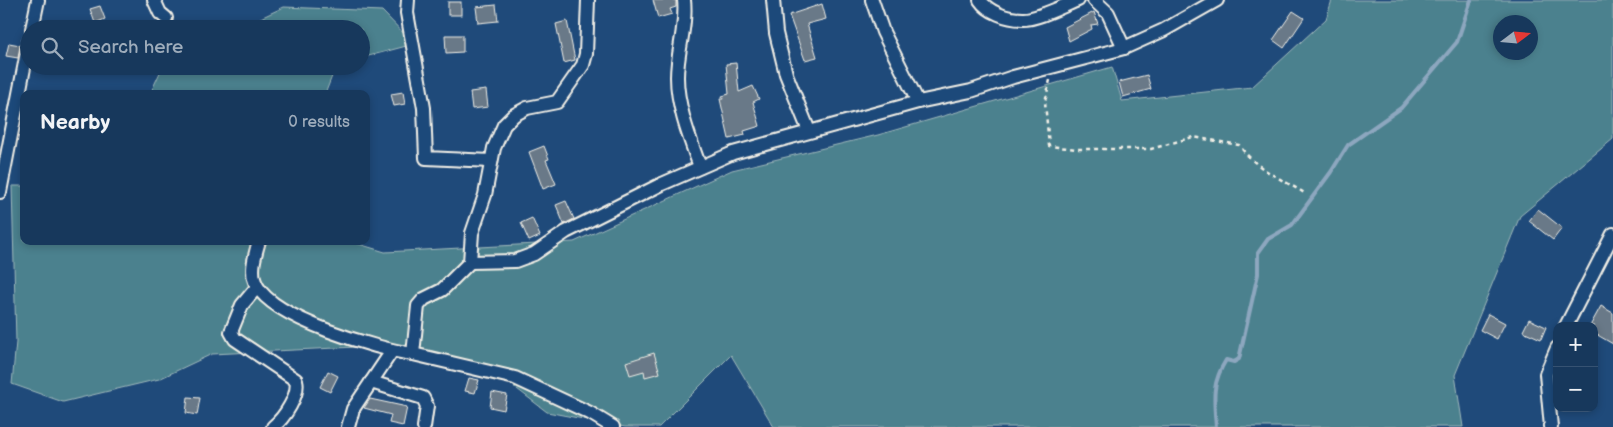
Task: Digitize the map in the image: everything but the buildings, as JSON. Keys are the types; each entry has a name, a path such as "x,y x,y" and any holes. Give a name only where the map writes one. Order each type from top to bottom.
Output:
{"street":[{"path":"34,20 38,0"},
{"path":"154,0 160,14 166,18"},
{"path":"408,0 407,13 424,108 426,158 491,161"},
{"path":"412,354 418,306 424,299 442,290 470,262 472,233 485,195 494,148 504,125 514,115 527,108 557,102 583,65 586,54 588,0"},
{"path":"684,0 684,26 678,54 677,79 690,138 700,167"},
{"path":"773,0 776,32 786,74 809,131"},
{"path":"872,0 882,32 918,102"},
{"path":"980,0 984,7 1023,20 1078,0"},
{"path":"1094,0 1108,13 1124,48"},
{"path":"470,262 515,261 534,254 566,232 732,153 918,102 971,91 1013,77 1124,48 1164,30 1217,0"},
{"path":"0,192 23,75"},
{"path":"1568,322 1592,271 1612,237"},
{"path":"258,245 253,272 257,287 270,301 310,323 392,351 516,378 595,422 613,427"},
{"path":"257,287 242,306 232,332 235,339 296,380 297,384 292,401 279,422 273,427"},
{"path":"348,427 353,409 392,351"},
{"path":"1551,427 1546,374 1553,357"},
{"path":"371,382 423,398 427,406 424,427"}],"path":[{"path":"1053,68 1045,102 1049,146 1077,149 1151,149 1193,137 1238,145 1250,160 1263,170 1306,194"}],"green space":[{"path":"1332,0 1613,0 1613,139 1520,216 1455,375 1463,427 774,427 731,355 659,427 625,427 547,412 487,366 398,345 212,354 159,379 63,402 12,384 16,342 12,186 20,186 20,245 362,245 385,252 574,242 732,170 878,135 1112,67 1122,101 1252,87 1326,19"},
{"path":"284,7 382,11 414,44 370,56 370,20 256,20"},
{"path":"159,75 332,75 327,90 152,90"}],"waterway":[{"path":"1216,427 1214,400 1216,385 1226,360 1234,362 1239,359 1258,274 1258,253 1268,239 1292,225 1331,172 1348,145 1401,108 1457,42 1471,0"}]}
